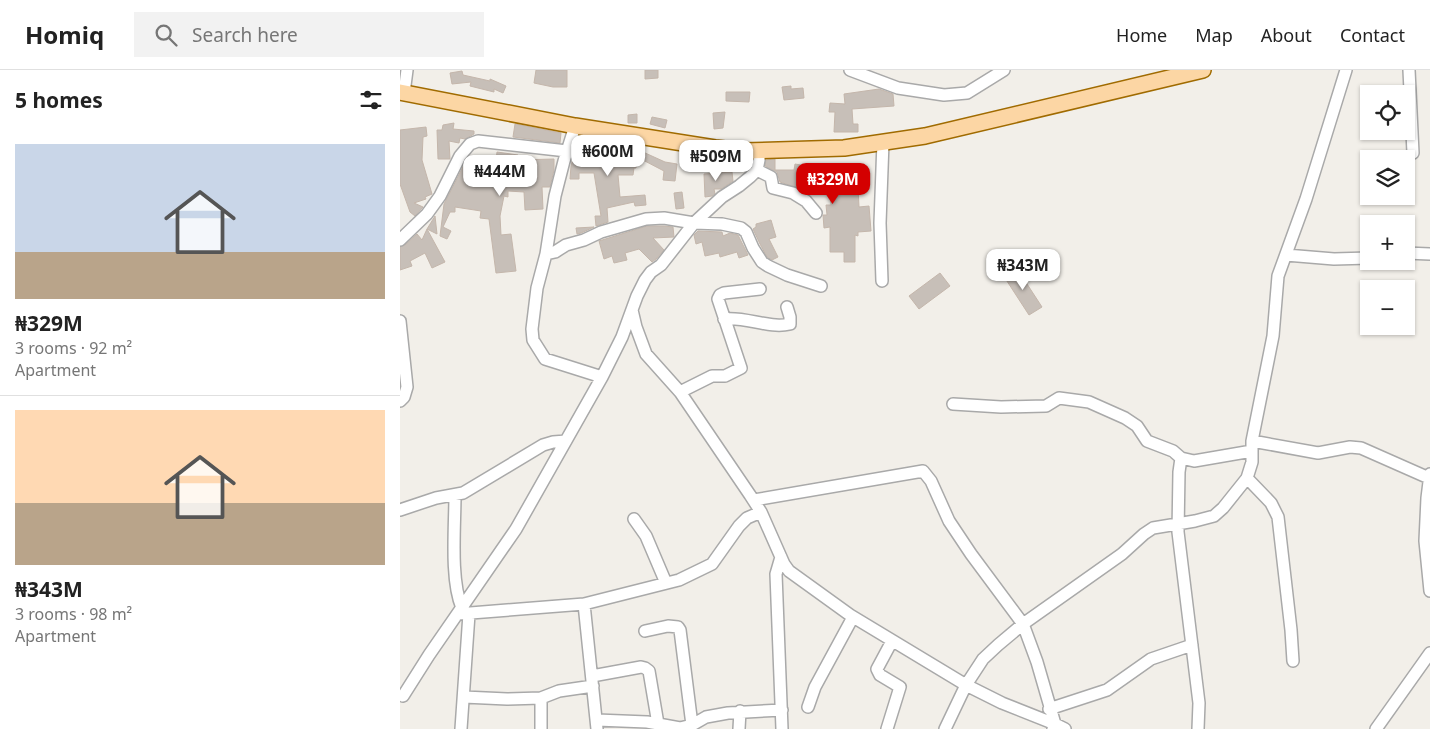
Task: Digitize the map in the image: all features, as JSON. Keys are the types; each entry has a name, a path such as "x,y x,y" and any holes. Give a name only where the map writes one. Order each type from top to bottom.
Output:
{"main road":[{"path":"402,92 575,126 715,148 758,151 844,148 925,136 1203,70"}],"street":[{"path":"402,92 407,70"},
{"path":"850,70 898,88 944,95 967,94 1004,70"},
{"path":"945,729 966,685 990,652 1023,624 1122,554 1153,528 1214,516 1223,508 1247,478 1252,462 1252,446 1273,336 1278,276 1312,182 1346,70"},
{"path":"1409,70 1414,150"},
{"path":"575,126 566,151 555,196 546,254 537,288 532,340 545,359 602,377"},
{"path":"400,240 427,214 440,196 460,156 470,144 478,142 566,151"},
{"path":"882,281 880,224 883,142"},
{"path":"403,696 429,655 463,612 516,529 602,377 622,337 645,280 651,272 661,265 694,222 757,170 758,151"},
{"path":"757,170 771,177 773,188 793,193 806,201 816,213"},
{"path":"546,254 601,232 638,220 664,218 722,224 740,228 746,232 762,262 768,266 787,275 821,286"},
{"path":"1415,253 1430,254"},
{"path":"1286,255 1334,260 1360,259"},
{"path":"680,392 712,376 725,376 741,368 718,299 724,293 760,289"},
{"path":"724,319 734,318 780,326 790,324 787,307"},
{"path":"632,310 643,349 680,392 754,500 790,571 853,617 966,685 1058,727"},
{"path":"400,321 407,388 404,397 400,401"},
{"path":"953,404 1000,407 1046,406 1059,398 1089,402 1126,418 1137,426 1148,441 1173,451 1181,458 1194,461 1252,446 1318,453 1350,447 1361,448 1430,478"},
{"path":"400,510 436,498 463,493 543,445 553,442 566,442"},
{"path":"1181,458 1178,524 1199,703 1198,729"},
{"path":"754,500 923,471 932,480 949,521 1023,624 1049,709 1058,727"},
{"path":"1430,474 1425,541 1430,591"},
{"path":"1247,478 1271,503 1278,517 1293,661"},
{"path":"455,495 455,575 457,596 463,612 464,697 461,729"},
{"path":"463,612 584,604 679,580 712,564 739,526 747,518 761,512"},
{"path":"634,519 646,536 666,583"},
{"path":"781,556 776,574 782,729"},
{"path":"584,604 597,724 647,722 680,728 692,725 706,717 740,711 782,710"},
{"path":"808,707 815,687 853,617"},
{"path":"645,631 668,626 678,627 680,630 692,725"},
{"path":"887,729 900,687 880,675 877,669 892,641"},
{"path":"1049,709 1107,690 1150,660 1192,645"},
{"path":"1376,729 1430,653"},
{"path":"464,697 541,698 640,667 646,668 649,671 658,724"},
{"path":"541,698 541,729"},
{"path":"739,729 740,711"}],"building":[{"path":"536,70 567,70 567,87 553,87 534,83"},
{"path":"645,70 658,70 658,78 645,79"},
{"path":"462,71 463,75 490,81 490,79 506,86 503,93 494,89 494,92 470,86 471,82 452,84 450,73"},
{"path":"791,86 791,89 803,88 804,98 784,100 782,87"},
{"path":"879,89 893,94 894,106 852,109 853,124 858,124 858,132 834,132 835,112 829,112 830,103 845,104 844,94"},
{"path":"726,92 750,92 749,102 726,101"},
{"path":"725,112 723,128 714,129 713,113"},
{"path":"637,114 637,123 628,123 628,115"},
{"path":"652,117 667,120 665,128 650,124"},
{"path":"454,123 453,129 474,131 474,134 465,139 460,138 459,143 449,141 450,159 438,159 437,130 442,130 443,125"},
{"path":"515,124 561,133 560,143 513,137"},
{"path":"426,127 427,136 423,137 422,160 432,194 425,197 426,199 414,203 423,207 415,216 410,212 400,184 400,130"},
{"path":"596,146 607,146 607,149 637,152 636,168 634,168 633,175 618,175 620,197 645,195 646,205 635,206 634,202 607,208 608,222 596,226 595,216 601,216 594,173 579,173 579,179 570,179 574,155 596,154"},
{"path":"497,152 518,155 518,160 554,159 554,170 550,187 542,187 543,209 525,210 524,192 508,191 508,197 504,196 500,216 501,235 511,234 516,271 496,273 489,219 480,218 481,211 455,207 455,212 450,212 443,227 451,231 447,239 440,236 444,204 465,163 474,167 472,171 493,177 493,162 496,161"},
{"path":"643,152 665,162 677,164 675,181 663,180 664,171 641,159"},
{"path":"775,159 775,170 794,170 795,164 812,167 812,171 833,173 850,171 852,187 858,187 859,207 869,206 871,231 858,232 858,236 855,235 855,262 844,262 844,252 830,252 830,227 824,228 823,215 827,215 826,205 831,205 830,189 799,185 798,188 780,182 777,172 765,166 766,160"},
{"path":"732,172 733,181 721,189 714,189 715,194 712,196 705,197 704,174"},
{"path":"682,192 684,208 676,209 674,193"},
{"path":"435,216 437,234 427,229"},
{"path":"771,220 776,237 769,239 778,257 772,260 767,257 753,229 756,227 756,224"},
{"path":"647,226 673,227 674,237 653,238 664,250 656,259 652,262 639,249 625,253 627,260 614,263 612,256 604,259 599,241"},
{"path":"594,227 581,233 577,234 576,228"},
{"path":"427,229 445,262 432,268 425,253 410,261 412,266 400,270 400,247 417,234 422,240"},
{"path":"698,231 722,232 723,236 730,233 738,235 748,255 739,258 737,252 720,257 719,253 705,256 702,242 696,244 694,235"},
{"path":"1016,267 1042,307 1029,315 1003,275"},
{"path":"940,273 950,286 919,309 909,296"}]}
